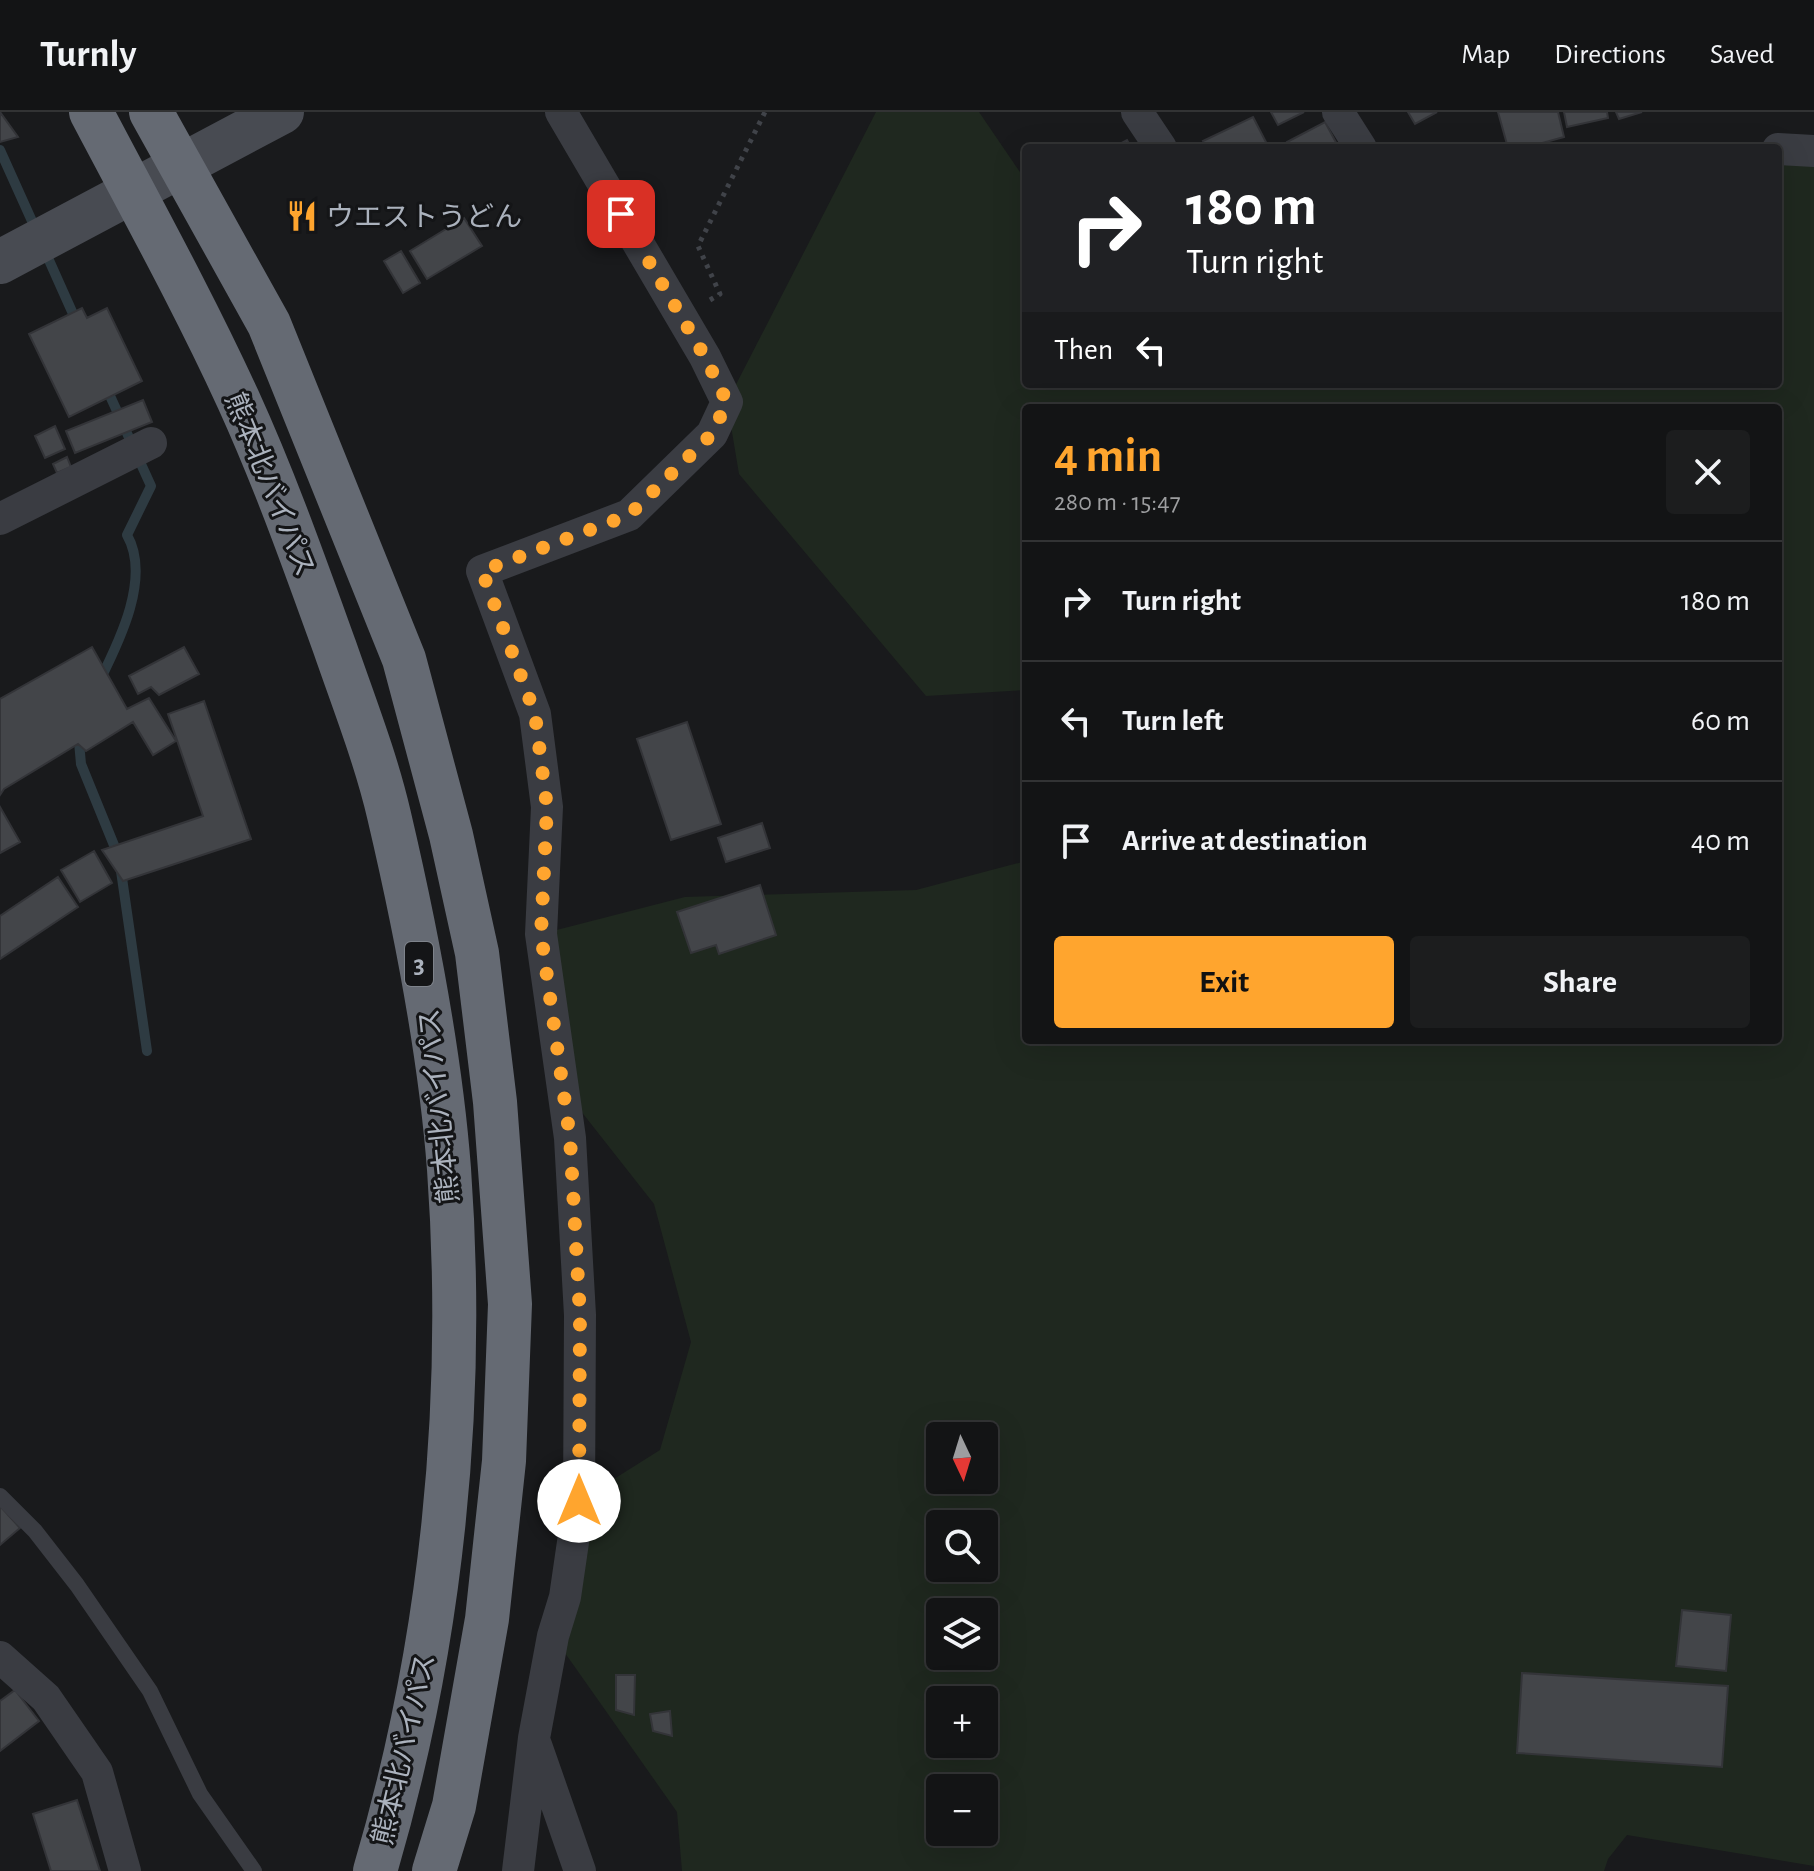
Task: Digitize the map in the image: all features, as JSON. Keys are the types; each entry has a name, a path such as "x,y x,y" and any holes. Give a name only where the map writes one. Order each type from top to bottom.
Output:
{"highway":[{"name":"熊本北バイパス","path":"91,112 238,400 302,555 388,810 428,1009 448,1168 455,1382 439,1562 420,1695 399,1790 375,1871"},
{"name":"熊本北バイパス","path":"151,112 269,324 404,659 451,835 477,953 495,1102 510,1304 504,1461 487,1619 454,1806 434,1871"}],"street":[{"path":"0,262 282,112"},
{"path":"518,1871 534,1738 553,1636 565,1597 579,1501 580,1315 570,1138 541,934 547,807 535,714 482,571 629,515 712,434 727,402 561,112"},
{"path":"1137,112 1158,144"},
{"path":"1338,112 1358,144"},
{"path":"1782,149 1814,151"},
{"path":"0,519 151,443"},
{"path":"0,1657 46,1698 97,1772 125,1871"},
{"path":"534,1738 580,1871"}],"lane":[{"path":"0,1496 35,1531 69,1574 150,1691 200,1794 254,1871"}],"path":[{"path":"681,317 720,294 698,246 765,112"}],"shaded area":[{"path":"876,112 979,112 1022,175 1022,388 1782,388 1782,149 1814,151 1814,1866 1627,1835 1608,1859 1604,1871 682,1871 677,1812 553,1636 579,1501 660,1450 691,1342 654,1204 562,1087 541,934 685,897 916,890 1022,862 1022,1044 1782,1044 1782,404 1022,404 1022,690 926,696 739,474 727,402"}],"building":[{"path":"0,112 18,137 0,142"},
{"path":"1271,112 1304,112 1278,125"},
{"path":"1408,112 1437,112 1415,124"},
{"path":"1498,112 1558,112 1564,137 1539,144 1507,144"},
{"path":"1564,112 1607,112 1608,118 1567,127"},
{"path":"1616,112 1642,112 1619,119"},
{"path":"1253,117 1267,144 1205,144 1203,141"},
{"path":"1325,122 1337,144 1288,144"},
{"path":"464,218 482,246 427,279 410,251"},
{"path":"401,251 420,283 403,293 384,261"},
{"path":"82,308 87,318 107,308 142,381 69,417 29,334"},
{"path":"143,400 152,422 75,453 66,431"},
{"path":"55,426 65,449 45,458 35,436"},
{"path":"67,457 71,467 57,473 53,464"},
{"path":"92,647 127,709 149,698 176,741 153,755 133,722 86,751 78,744 4,789 0,795 0,699"},
{"path":"184,647 199,674 159,695 151,687 138,694 129,676"},
{"path":"204,701 251,839 123,881 102,850 203,816 168,714"},
{"path":"687,722 721,824 671,840 637,739"},
{"path":"0,807 20,842 0,853"},
{"path":"762,823 770,848 726,862 718,838"},
{"path":"94,851 112,883 80,902 61,870"},
{"path":"58,877 78,907 0,959 0,916"},
{"path":"760,885 776,935 719,954 716,945 691,953 677,912"},
{"path":"0,1506 20,1528 0,1545"},
{"path":"1682,1610 1731,1615 1726,1671 1676,1666"},
{"path":"1522,1673 1728,1686 1722,1767 1517,1753"},
{"path":"616,1675 635,1675 634,1715 616,1710"},
{"path":"15,1690 39,1721 0,1751 0,1701"},
{"path":"670,1711 672,1736 653,1731 650,1714"},
{"path":"77,1800 100,1871 51,1871 33,1814"}],"waterway":[{"path":"0,150 36,230"},
{"path":"44,249 78,325"},
{"path":"100,680 124,628 134,589 134,552 127,535 151,486 106,387"},
{"path":"78,731 81,764 118,855"},
{"path":"121,871 147,1051"}],"place":[{"name":"ウエストうどん","path":"302,216"}],"route":[{"path":"579,1501 580,1315 570,1138 541,934 547,807 535,714 482,571 629,515 712,434 727,402 705,357 621,214"}]}
